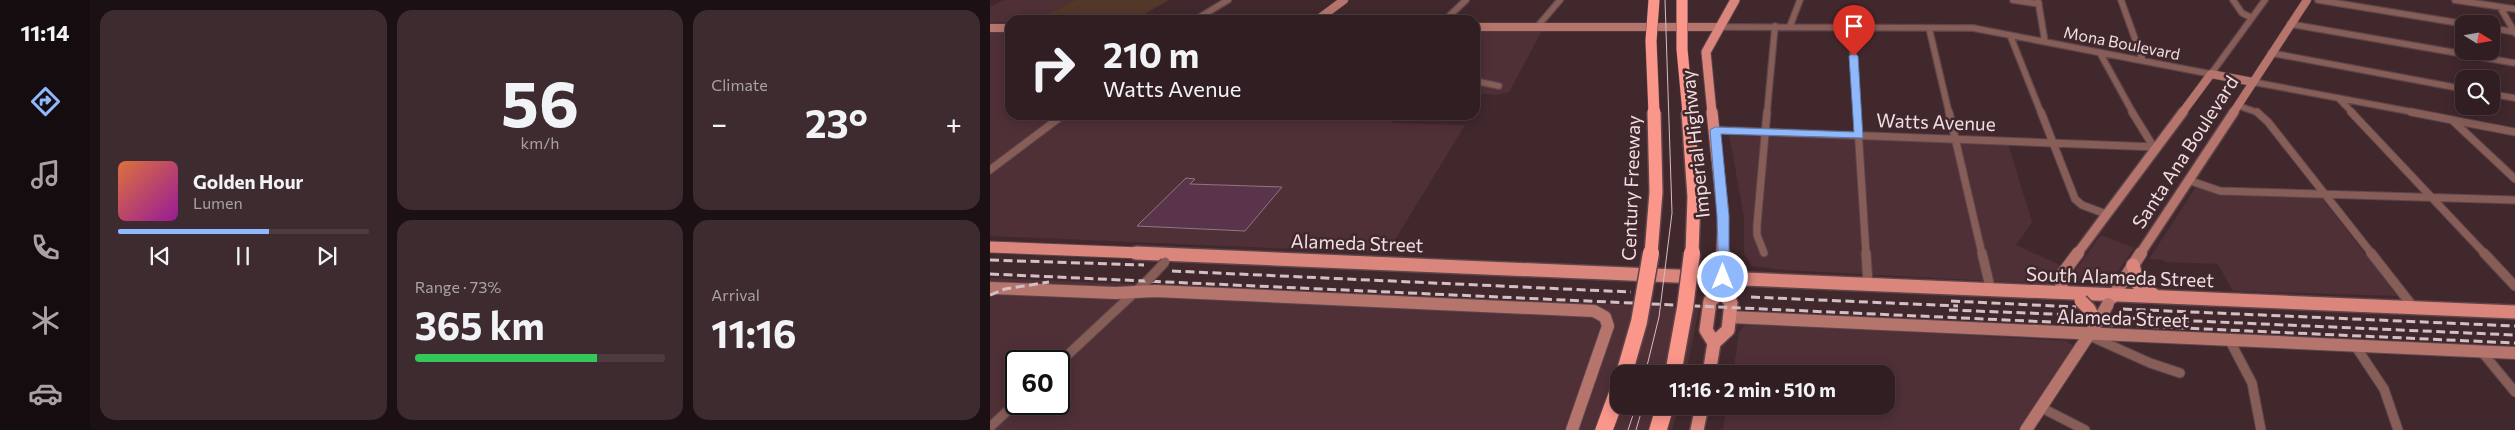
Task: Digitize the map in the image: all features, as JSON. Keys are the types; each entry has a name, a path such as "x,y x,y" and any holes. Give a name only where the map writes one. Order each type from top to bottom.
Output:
{"highway":[{"name":"Century Freeway","path":"1626,365 1645,294 1653,252 1656,163 1652,47 1654,0"},
{"path":"1675,365 1691,274 1694,233 1692,151 1680,30 1682,0"},
{"path":"1680,30 1688,15 1691,0"},
{"path":"1604,430 1610,414"},
{"path":"1658,430 1662,415"}],"main road":[{"name":"Imperial Highway","path":"1730,317 1732,303 1722,291 1723,216 1706,52 1735,0"},
{"name":"Alameda Street","path":"990,247 1168,258 1723,277"},
{"path":"2133,265 2134,275 2141,288 2163,298"},
{"name":"South Alameda Street","path":"1723,277 2063,293 2111,300 2163,298 2515,312"},
{"path":"1714,343 1706,330 1710,301 1722,291"},
{"path":"2063,293 2081,301 2089,309 2094,324"},
{"path":"1710,365 1714,343 1728,330 1730,317"},
{"path":"1697,430 1700,415"}],"street":[{"path":"1203,15 1228,0"},
{"path":"1324,15 1344,0"},
{"path":"1450,15 1466,0"},
{"path":"1537,27 1560,0"},
{"path":"1790,26 1800,0"},
{"path":"2013,0 2038,2 2045,42"},
{"path":"2121,0 2143,61"},
{"path":"2233,0 2242,13 2252,18"},
{"name":"Santa Ana Boulevard","path":"2063,293 2060,277 2265,0"},
{"name":"Santa Ana Boulevard","path":"2026,430 2307,0"},
{"path":"2318,0 2455,22"},
{"path":"2455,0 2515,9"},
{"path":"2500,7 2515,32"},
{"path":"2290,24 2515,62"},
{"path":"1764,253 1757,235 1757,225 1774,26"},
{"path":"1480,27 1719,27"},
{"name":"Mona Boulevard","path":"1719,27 1973,28 2515,132"},
{"path":"1851,27 1860,136 1868,284"},
{"path":"990,28 1005,28"},
{"path":"1929,28 1991,290"},
{"path":"2500,30 2515,32"},
{"path":"2010,35 2075,199 2082,205 2106,214"},
{"path":"2100,53 2148,141 2156,147"},
{"path":"2271,53 2455,87"},
{"path":"1480,82 1499,86"},
{"path":"2500,96 2515,98"},
{"path":"2338,98 2515,286"},
{"path":"2239,106 2259,113 2268,122 2414,308"},
{"path":"990,170 1056,120"},
{"path":"2452,120 2515,179"},
{"name":"Watts Avenue","path":"1715,130 2156,147"},
{"path":"2188,180 2220,191 2515,200"},
{"path":"1070,353 1149,279 1168,258"},
{"path":"990,288 1116,293 1136,291 1594,311 1605,317 1608,326 1572,430"},
{"name":"Alameda Street","path":"1730,317 2094,324 2230,342 2515,353"},
{"path":"2094,324 2150,363 2180,373"},
{"path":"2230,342 2252,383 2261,430"},
{"path":"2356,347 2384,389 2398,430"},
{"path":"2482,352 2515,392"},
{"path":"2040,407 2084,430"},
{"path":"990,427 1005,413"}],"shaded area":[{"path":"1004,0 1075,0 1046,15 1005,15 1005,22 990,23 990,7"},
{"path":"1075,0 1169,0 1143,15 1046,15"},
{"path":"1480,31 1542,31 1509,92 1496,95 1480,93"},
{"path":"990,32 1005,32 1005,120 1393,120 1391,123 1465,125 1387,253 990,236"},
{"path":"1729,134 2008,143 2032,222 2016,245 2060,265 2048,284 1784,270 1752,266 1744,254 1744,217"},
{"path":"2196,187 2220,194 2322,198 2397,296 2233,291 2218,264 2165,262 2164,260 2149,259"},
{"path":"2101,235 2134,248 2110,283 2075,280 2073,273"},
{"path":"990,278 1699,308 1688,365 1610,365 1610,415 1676,415 1672,430 990,430"},
{"path":"1754,323 2067,341 2073,346 2018,430 1723,430 1726,415 1895,415 1895,365 1734,365 1739,332 1744,326"}],"building":[{"path":"1186,178 1195,179 1190,184 1282,187 1245,231 1137,226"}],"tram line":[{"path":"1647,365 1659,317 1672,213 1665,0"},
{"path":"1628,430 1633,415"},
{"path":"1636,430 1640,415"}],"railway":[{"path":"990,260 1144,265"},
{"path":"1172,271 1631,292"},
{"path":"990,274 2515,343"},
{"path":"990,295 1005,289 1049,282"},
{"path":"1751,297 1958,306"},
{"path":"1951,301 2076,307"},
{"path":"2123,309 2515,326"},
{"path":"1949,310 2079,315"},
{"path":"2126,318 2515,335"}],"route":[{"path":"1723,277 1723,216 1715,130 1860,136 1854,56"}]}
